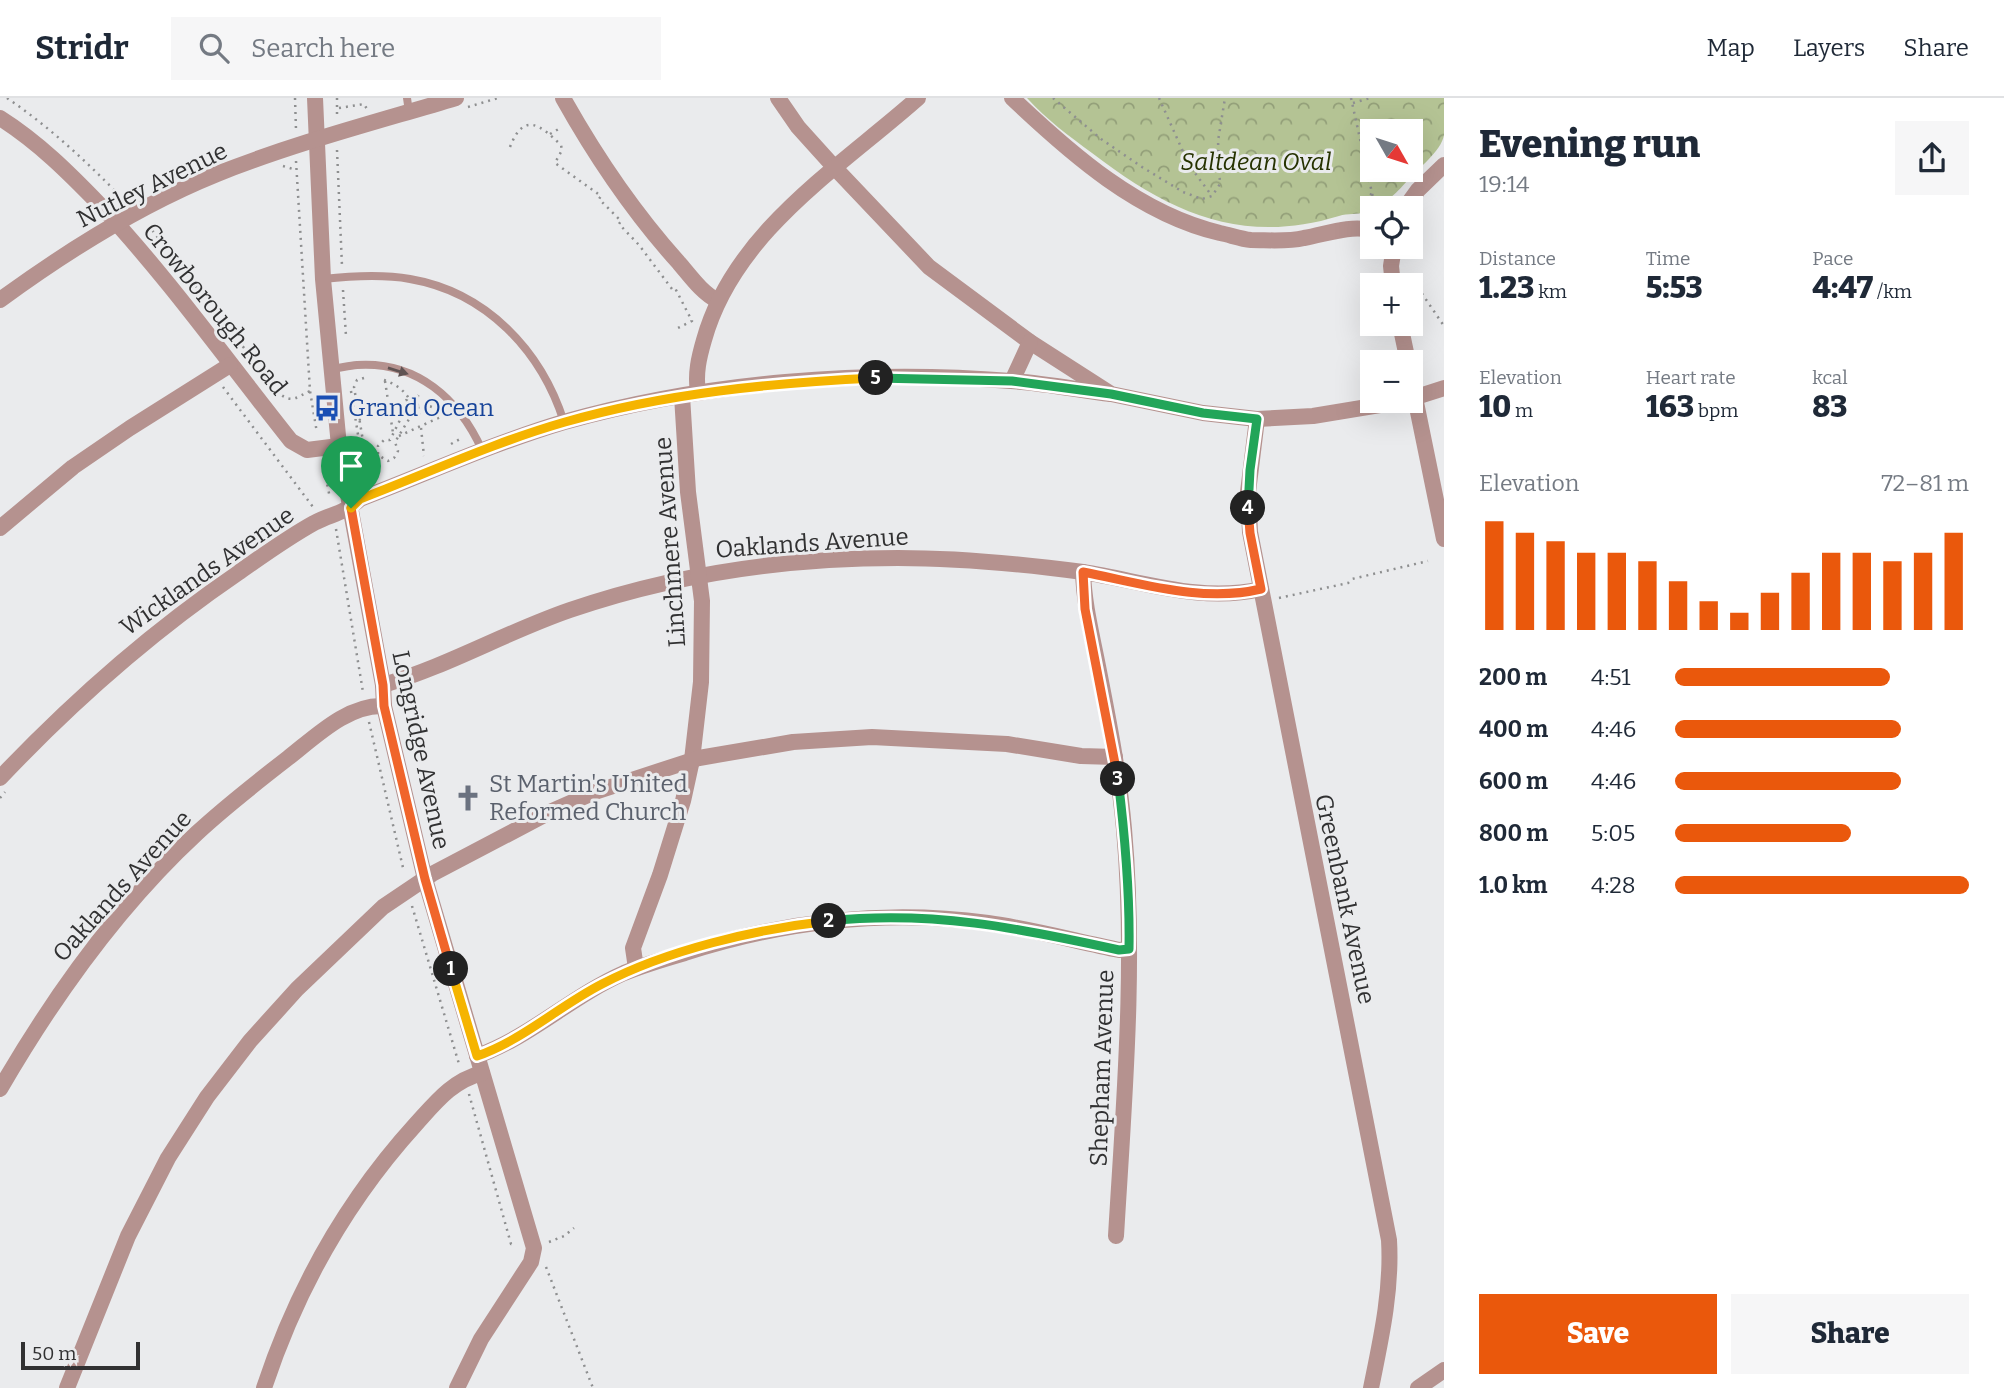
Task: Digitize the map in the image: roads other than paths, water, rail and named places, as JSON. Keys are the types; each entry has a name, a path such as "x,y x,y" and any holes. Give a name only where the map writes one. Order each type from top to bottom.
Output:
{"street":[{"name":"Longridge Avenue","path":"315,98 330,369 339,446 383,685 384,706 425,879 534,1248 531,1262 481,1339 457,1388"},
{"name":"Nutley Avenue","path":"0,300 117,224 144,220 218,174 415,104 456,98"},
{"path":"563,98 584,135 645,225 701,289 718,301"},
{"path":"778,98 798,127 929,267 1030,342 1111,394"},
{"name":"Linchmere Avenue","path":"636,968 633,948 672,840 692,760 702,656 702,600 688,492 690,394 697,365 718,301 760,239 835,168 918,98"},
{"path":"1012,98 1095,169 1151,206 1192,225 1247,240 1301,239 1360,226"},
{"name":"Crowborough Road","path":"0,118 45,151 117,224 297,446 307,450 339,446"},
{"path":"1414,196 1444,165"},
{"path":"1012,381 1030,342"},
{"path":"0,528 83,461 230,365"},
{"name":"Wicklands Avenue","path":"4,784 95,683 162,628 281,543 311,525 341,514 360,499 482,450 564,422 635,404 690,394 800,381 904,377 1012,381 1111,394 1203,413 1257,419 1312,416 1360,408"},
{"name":"Wicklands Avenue","path":"1423,395 1444,388"},
{"path":"1413,413 1444,539"},
{"name":"Greenbank Avenue","path":"1257,419 1248,511 1262,596 1389,1240 1391,1266 1384,1323 1371,1388"},
{"name":"Oaklands Avenue","path":"383,685 414,675 570,610 698,575 800,563 899,558 993,563 1083,572 1191,593 1262,596"},
{"name":"Shepham Avenue","path":"1083,572 1085,609 1115,757 1130,906 1126,1192 1116,1236"},
{"name":"Oaklands Avenue","path":"0,1089 71,978 143,890 196,834 242,794 334,723 360,710 384,706"},
{"path":"67,1388 128,1236 167,1158 206,1097 258,1032 297,989 401,893 552,811 595,792 692,760 793,742 872,737 994,743 1081,756 1115,757"},
{"path":"477,1056 503,1046 599,985 636,968 763,930 899,916 988,923 1119,950 1129,949"},
{"path":"264,1388 285,1331 313,1270 335,1231 389,1155 449,1089 464,1078 482,1073"},
{"path":"1418,1388 1444,1370"}],"lane":[{"path":"323,279 404,278 449,290 475,303 504,325 532,356 554,393 564,422"},
{"path":"330,369 371,365 417,377 455,405 471,426 482,450"}],"place":[{"name":"Grand Ocean","path":"327,408"},
{"name":"St Martin's United Reformed Church","path":"468,798"}],"park label":[{"name":"Saltdean Oval","path":"1256,162"}]}
